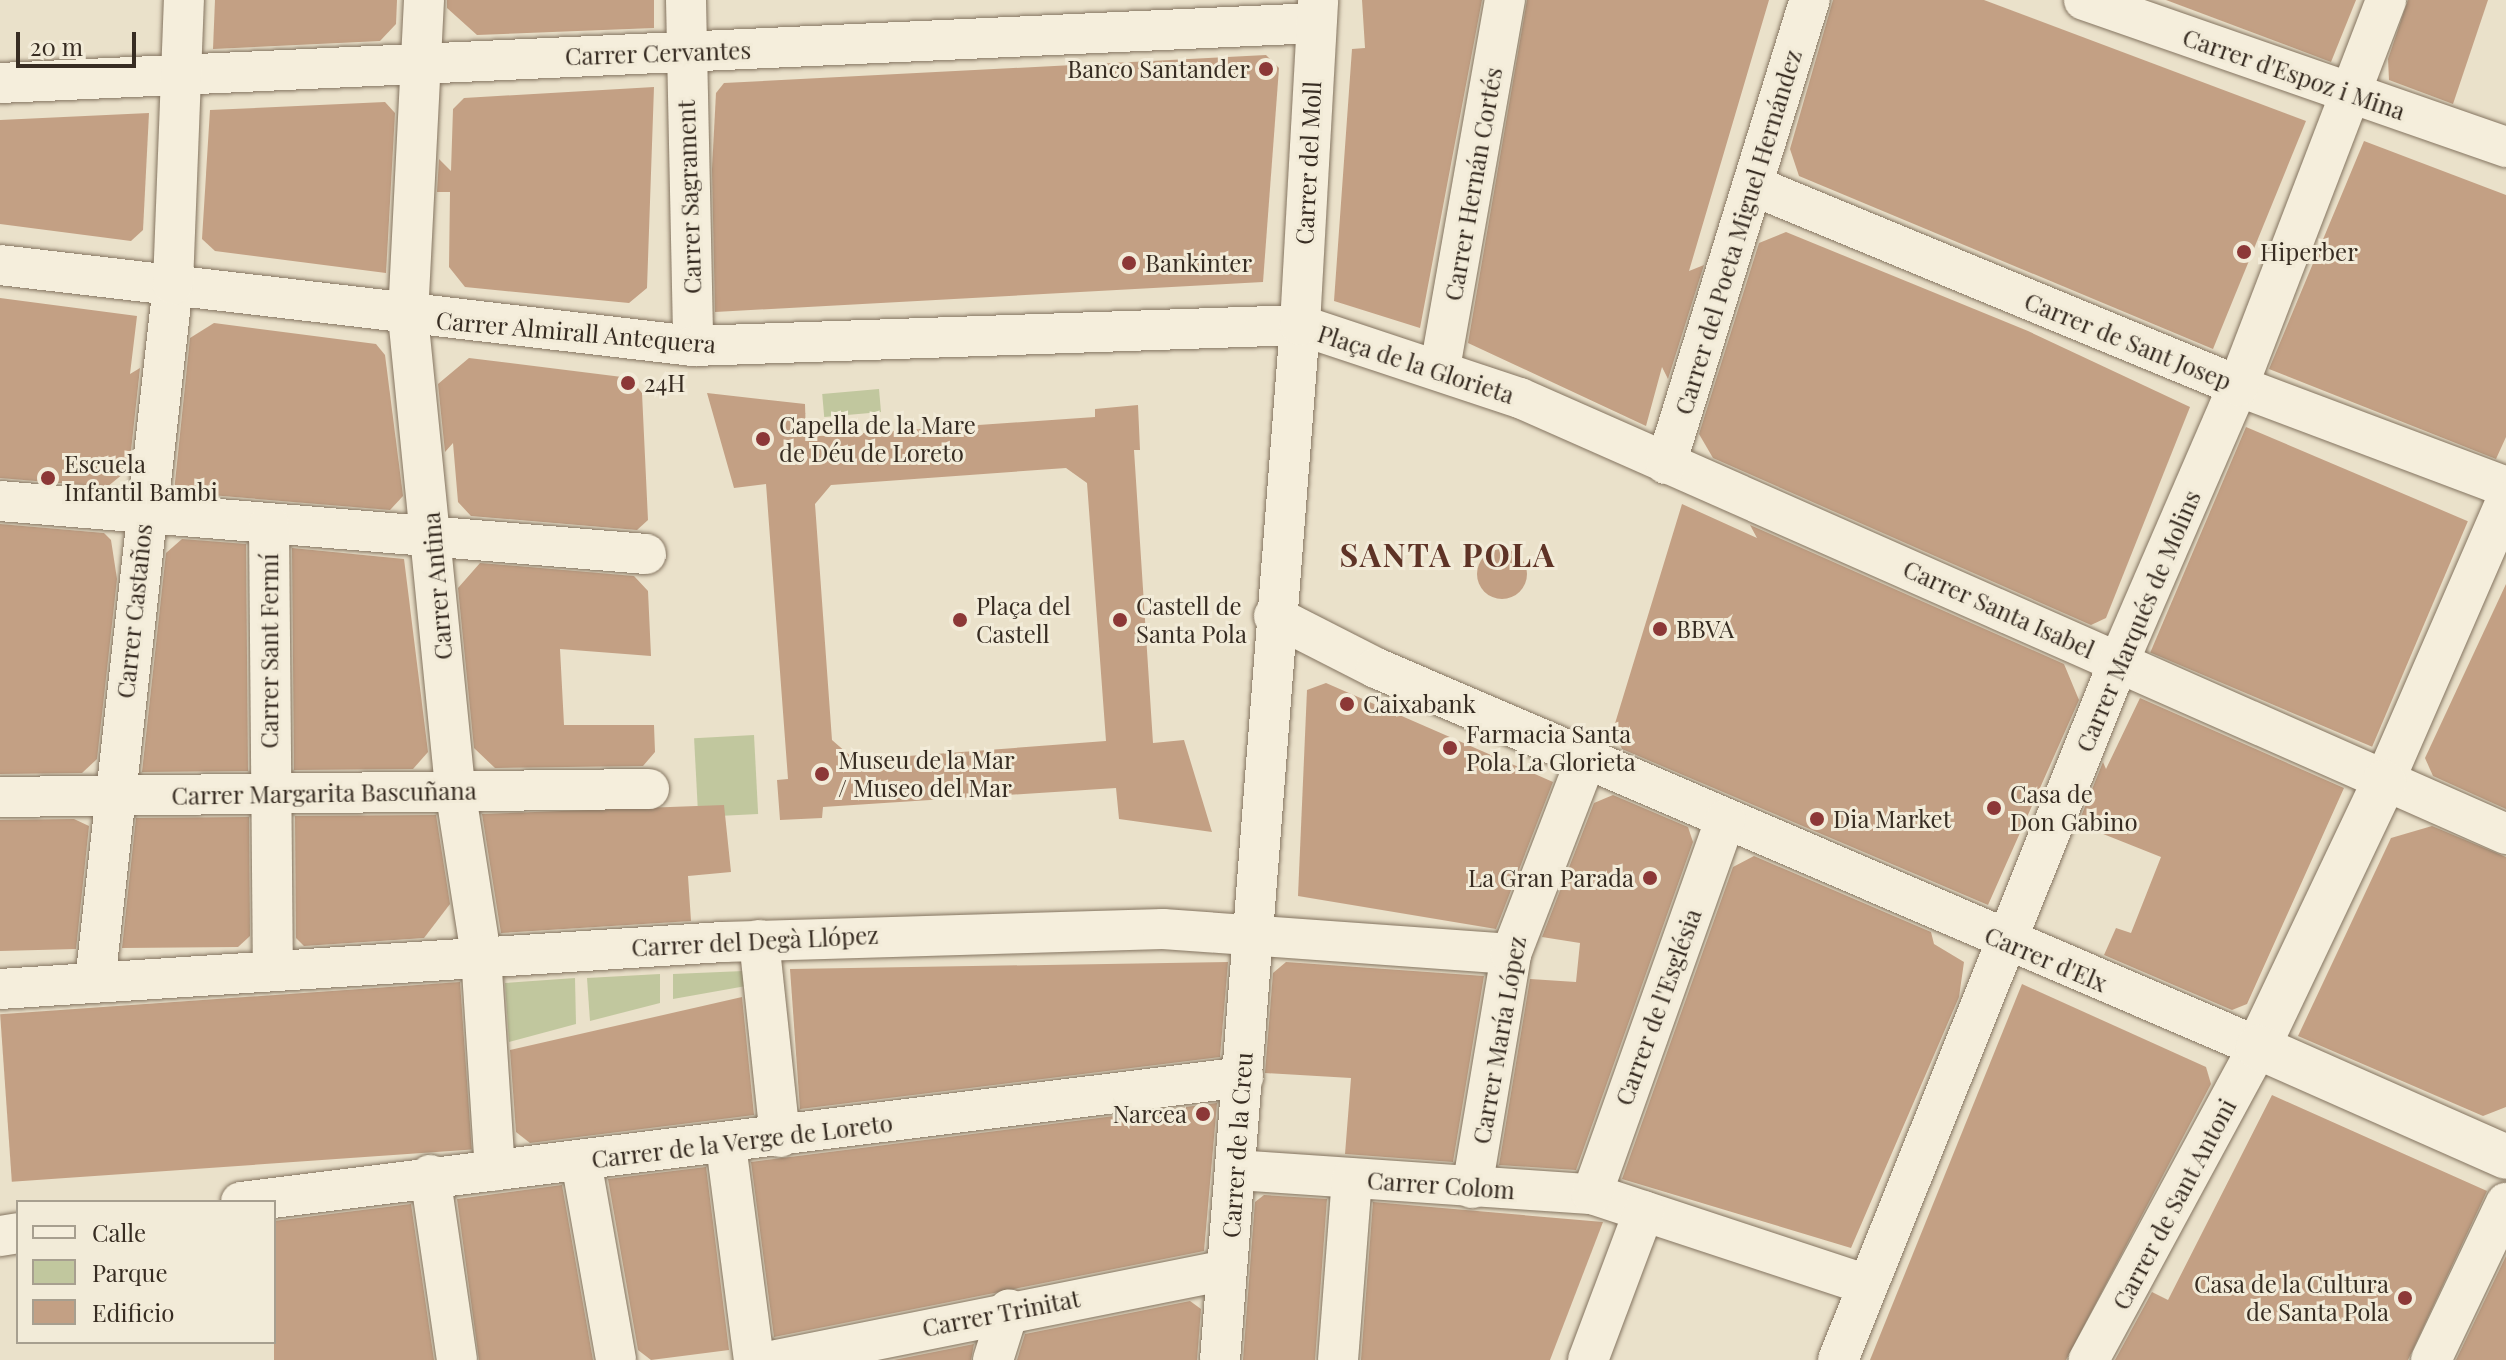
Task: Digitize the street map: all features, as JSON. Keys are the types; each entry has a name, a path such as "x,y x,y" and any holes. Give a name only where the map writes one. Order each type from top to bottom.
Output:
{"street":[{"name":"Carrer Castaños","path":"95,982 113,797 173,284 178,73 184,0"},
{"name":"Carrer Antina","path":"424,0 408,316 434,538 455,789 481,955 495,1171"},
{"name":"Carrer Sagrament","path":"686,0 693,346"},
{"name":"Carrer Hernán Cortés","path":"1440,368 1505,0"},
{"name":"Carrer del Poeta Miguel Hernández","path":"1666,464 1810,0"},
{"name":"Carrer d'Espoz i Mina","path":"2084,0 2506,147"},
{"name":"Carrer Marqués de Molins","path":"1838,1360 2119,661 2238,386 2386,0"},
{"name":"Carrer Cervantes","path":"0,83 685,51 1317,12"},
{"name":"Carrer del Moll","path":"1300,325 1317,12"},
{"name":"Carrer de Sant Josep","path":"1754,186 2238,386 2506,487"},
{"name":"Carrer Almirall Antequera","path":"0,265 173,284 408,316 693,346 1300,325"},
{"name":"Plaça de la Glorieta","path":"1249,930 1300,325 1440,368 1666,464"},
{"name":"Carrer Santa Isabel","path":"1666,464 2506,834"},
{"path":"0,501 646,554"},
{"path":"2258,1047 2384,782 2506,502"},
{"name":"Carrer Sant Fermí","path":"269,525 269,794 273,970"},
{"path":"1274,616 1376,668 1586,760"},
{"name":"Carrer d'Elx","path":"1586,760 2008,943 2258,1047 2506,1157"},
{"name":"Carrer María López","path":"1472,1188 1511,954 1586,760"},
{"name":"Carrer Margarita Bascuñana","path":"0,797 649,789"},
{"name":"Carrer de l'Església","path":"1592,1194 1725,820"},
{"name":"Carrer del Degà Llópez","path":"0,989 481,955 759,940 1249,930 1511,954"},
{"name":"Carrer de la Creu","path":"1220,1360 1243,1077 1249,930"},
{"path":"759,940 780,1137"},
{"name":"Carrer de Sant Antoni","path":"2089,1360 2258,1047"},
{"name":"Carrer de la Verge de Loreto","path":"255,1200 430,1175 495,1171 726,1145 1243,1077"},
{"path":"726,1145 754,1360"},
{"path":"581,1161 616,1360"},
{"name":"Carrer Colom","path":"1236,1170 1592,1194 1867,1285"},
{"path":"430,1175 457,1360"},
{"path":"1338,1360 1352,1179"},
{"path":"2431,1360 2506,1203"},
{"path":"1588,1360 1644,1211"},
{"name":"Carrer Trinitat","path":"776,1360 1009,1309 1227,1270"},
{"path":"993,1360 1009,1309"}],"green space":[{"path":"879,389 881,412 824,417 822,394"},
{"path":"754,735 758,814 698,817 694,738"},
{"path":"744,971 746,986 673,999 673,974"},
{"path":"660,974 660,1003 590,1021 587,978"},
{"path":"575,978 576,1024 509,1042 505,983"}],"building":[{"path":"215,0 397,0 396,24 380,41 213,49"},
{"path":"447,0 654,0 654,28 477,35 447,8"},
{"path":"1362,0 1482,0 1420,328 1334,301 1352,49 1365,48"},
{"path":"1527,0 1769,0 1689,271 1704,265 1668,379 1662,367 1646,426 1468,343"},
{"path":"1833,0 1984,0 2306,121 2213,349 1799,176 1790,149"},
{"path":"2166,0 2356,0 2331,62"},
{"path":"2408,0 2488,0 2453,104 2389,80 2388,59"},
{"path":"1266,55 1279,68 1263,282 715,312 712,169 716,93 724,83"},
{"path":"654,87 647,288 629,303 465,287 449,267 450,192 437,192 439,159 451,171 453,109 464,98"},
{"path":"385,102 395,113 386,273 215,251 202,239 210,110"},
{"path":"149,113 143,230 131,241 0,224 0,120"},
{"path":"2364,141 2506,195 2506,437 2496,459 2269,369"},
{"path":"1786,232 2028,331 2190,407 2106,618 2091,625 1713,458 1699,434 1759,243"},
{"path":"0,298 137,316 130,374 140,368 129,469 107,487 0,478"},
{"path":"214,323 376,344 385,355 403,496 390,510 174,492 190,338"},
{"path":"469,358 630,378 642,393 648,520 637,530 471,516 458,502 453,443 445,452 438,384"},
{"name":"Castell de Santa Pola","path":"707,393 805,404 806,437 1095,417 1095,409 1138,405 1140,450 1134,450 1153,743 1184,740 1212,832 1119,819 1116,788 823,807 822,818 780,820 777,780 788,779 766,484 734,488","holes":["1066,468 1087,483 1106,741 855,760 832,740 815,504 831,485"]},
{"path":"2246,427 2468,521 2372,747 2150,653"},
{"path":"1682,504 1757,538 1750,525 2064,664 2079,700 1988,905 1622,749 1613,730"},
{"path":"0,524 104,533 111,540 117,579 97,759 82,773 0,774"},
{"path":"182,539 246,544 248,771 142,772 166,553"},
{"path":"292,548 404,559 428,752 413,769 294,770"},
{"path":"1502,549 1519,557 1527,574 1519,591 1502,599 1485,591 1477,574 1485,557"},
{"path":"480,563 634,576 648,591 651,656 560,649 564,725 654,725 655,752 643,766 495,768 474,748 458,588"},
{"path":"2506,584 2506,809 2433,776 2425,758"},
{"path":"1326,683 1553,782 1496,929 1298,896 1307,690"},
{"path":"2140,698 2344,788 2247,1004 2232,1010 2104,955 2116,928 2131,933 2161,857 2078,824 2103,762 2106,769"},
{"path":"1613,795 1688,827 1693,842 1576,1170 1499,1165 1530,979 1576,982 1580,943 1542,937 1594,803"},
{"path":"724,805 731,872 688,876 691,921 501,933 482,814"},
{"path":"436,815 450,904 424,938 304,946 296,938 295,816"},
{"path":"249,817 250,936 238,947 122,948 136,818"},
{"path":"74,819 89,826 76,949 0,951 0,820"},
{"path":"2432,826 2506,857 2506,1107 2483,1116 2298,1036 2391,838"},
{"path":"1754,856 1931,932 1934,944 1964,962 1959,997 1851,1248 1622,1179 1733,867"},
{"path":"1228,962 1220,1057 800,1109 790,969"},
{"path":"1286,962 1484,976 1453,1162 1345,1154 1351,1078 1265,1073 1273,973"},
{"path":"460,982 472,1150 12,1182 0,1014"},
{"path":"2022,984 2206,1067 2211,1084 2066,1360 1870,1360"},
{"path":"742,997 754,1115 530,1143 516,1132 510,1050"},
{"path":"2272,1095 2487,1191 2408,1360 2115,1360 2152,1292 2168,1300"},
{"path":"1217,1103 1204,1251 774,1337 751,1162"},
{"path":"706,1167 729,1350 651,1360 638,1350 608,1179"},
{"path":"562,1185 593,1360 479,1360 457,1199"},
{"path":"1264,1195 1327,1199 1315,1360 1243,1360 1255,1202"},
{"path":"1373,1202 1603,1222 1550,1360 1361,1360"},
{"path":"411,1204 434,1360 274,1360 276,1221"},
{"path":"2506,1256 2506,1360 2456,1360"},
{"path":"1190,1301 1201,1309 1197,1360 1017,1360 1025,1334"},
{"path":"974,1344 971,1360 894,1360"}],"place":[{"name":"Banco Santander","path":"1266,69"},
{"name":"Hiperber","path":"2244,252"},
{"name":"Bankinter","path":"1129,263"},
{"name":"24H","path":"628,383"},
{"name":"Capella de la Mare de Déu de Loreto","path":"763,439"},
{"name":"Escuela Infantil Bambi","path":"48,478"},
{"name":"Plaça del Castell","path":"960,620"},
{"name":"Castell de Santa Pola","path":"1120,620"},
{"name":"BBVA","path":"1660,629"},
{"name":"Caixabank","path":"1347,704"},
{"name":"Farmacia Santa Pola La Glorieta","path":"1450,748"},
{"name":"Museu de la Mar / Museo del Mar","path":"822,774"},
{"name":"Casa de Don Gabino","path":"1994,808"},
{"name":"Dia Market","path":"1817,819"},
{"name":"La Gran Parada","path":"1650,878"},
{"name":"Narcea","path":"1203,1114"},
{"name":"Casa de la Cultura de Santa Pola","path":"2405,1298"}],"district":[{"name":"SANTA POLA","path":"1448,554"}]}
